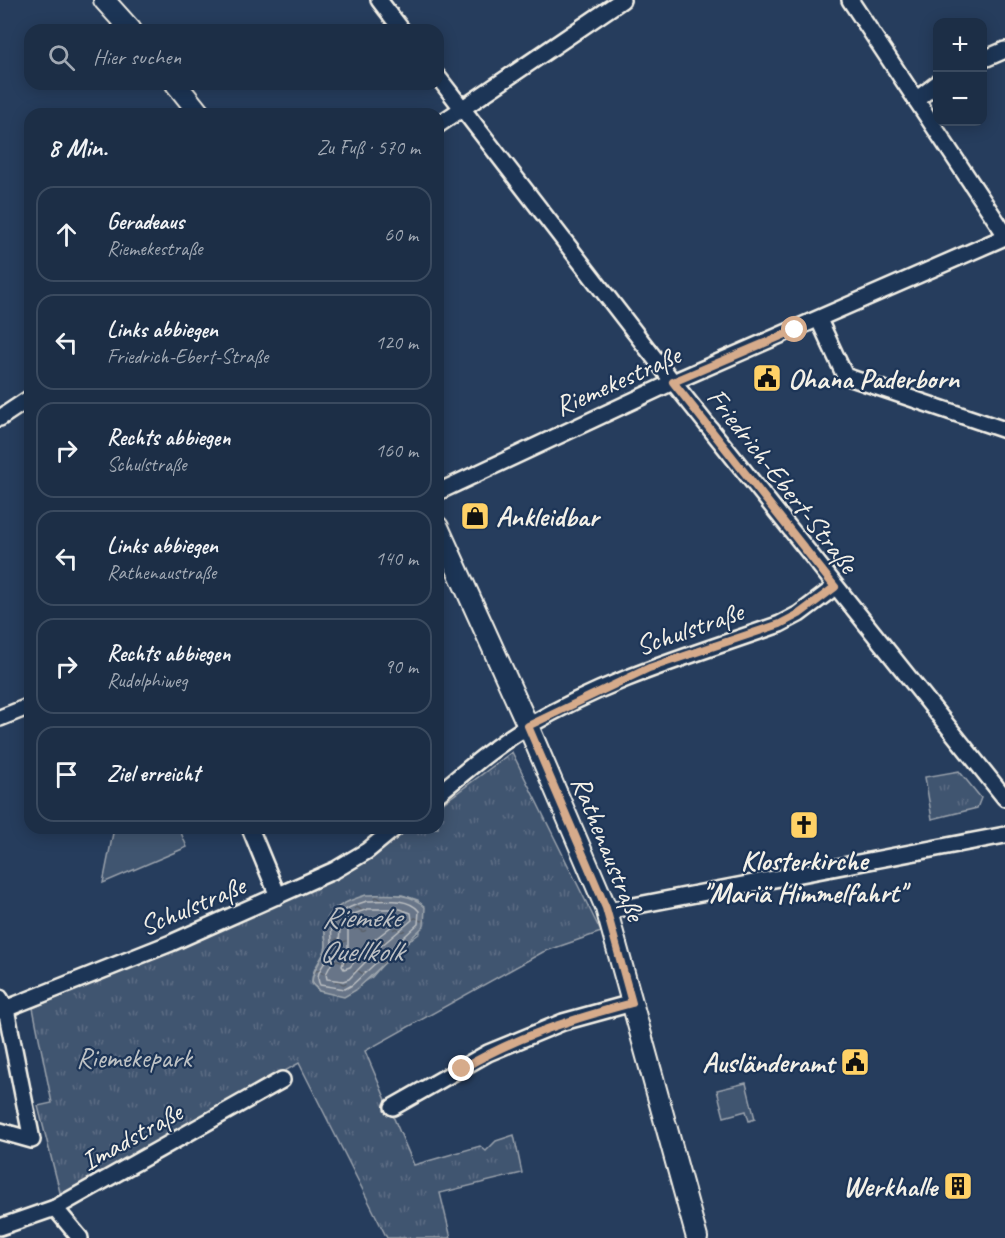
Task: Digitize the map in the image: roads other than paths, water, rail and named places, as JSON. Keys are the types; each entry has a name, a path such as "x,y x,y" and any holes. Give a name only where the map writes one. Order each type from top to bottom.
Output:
{"street":[{"path":"104,0 125,24"},
{"path":"379,0 397,24"},
{"path":"444,121 622,0"},
{"path":"850,0 1005,236"},
{"path":"987,58 1005,50"},
{"name":"Friedrich-Ebert-Straße","path":"444,85 673,382 1005,798"},
{"path":"916,100 933,87"},
{"path":"181,90 195,108"},
{"name":"Riemekestraße","path":"444,489 673,382 819,320 1005,236"},
{"path":"819,320 845,376 1005,430"},
{"path":"0,418 24,402"},
{"name":"Rathenaustraße","path":"444,540 528,726 607,911 694,1237"},
{"name":"Schulstraße","path":"444,789 528,726 649,668 780,624 799,614 835,587"},
{"path":"0,718 24,708"},
{"path":"252,834 278,896"},
{"name":"Schulstraße","path":"2,1006 113,967 278,896 335,870 366,851 387,834"},
{"path":"607,911 1005,835"},
{"path":"393,1107 488,1053 563,1022 632,1003"},
{"path":"0,1131 32,1140 2,1006"},
{"name":"Imadstraße","path":"0,1227 55,1208 282,1080"},
{"path":"55,1208 80,1238"}],"water":[{"name":"Riemeke Quellkolk","path":"366,895 397,895 412,898 425,907 424,926 356,990 344,997 319,991 312,982 314,972 326,947 326,921 340,906"}],"place":[{"name":"Ohana Paderborn","path":"767,378"},
{"name":"Ankleidbar","path":"475,516"},
{"name":"Klosterkirche \"Mariä Himmelfahrt\"","path":"804,825"},
{"name":"Ausländeramt","path":"855,1062"},
{"name":"Werkhalle","path":"958,1186"}],"park label":[{"name":"Riemekepark","path":"134,1057"}]}
